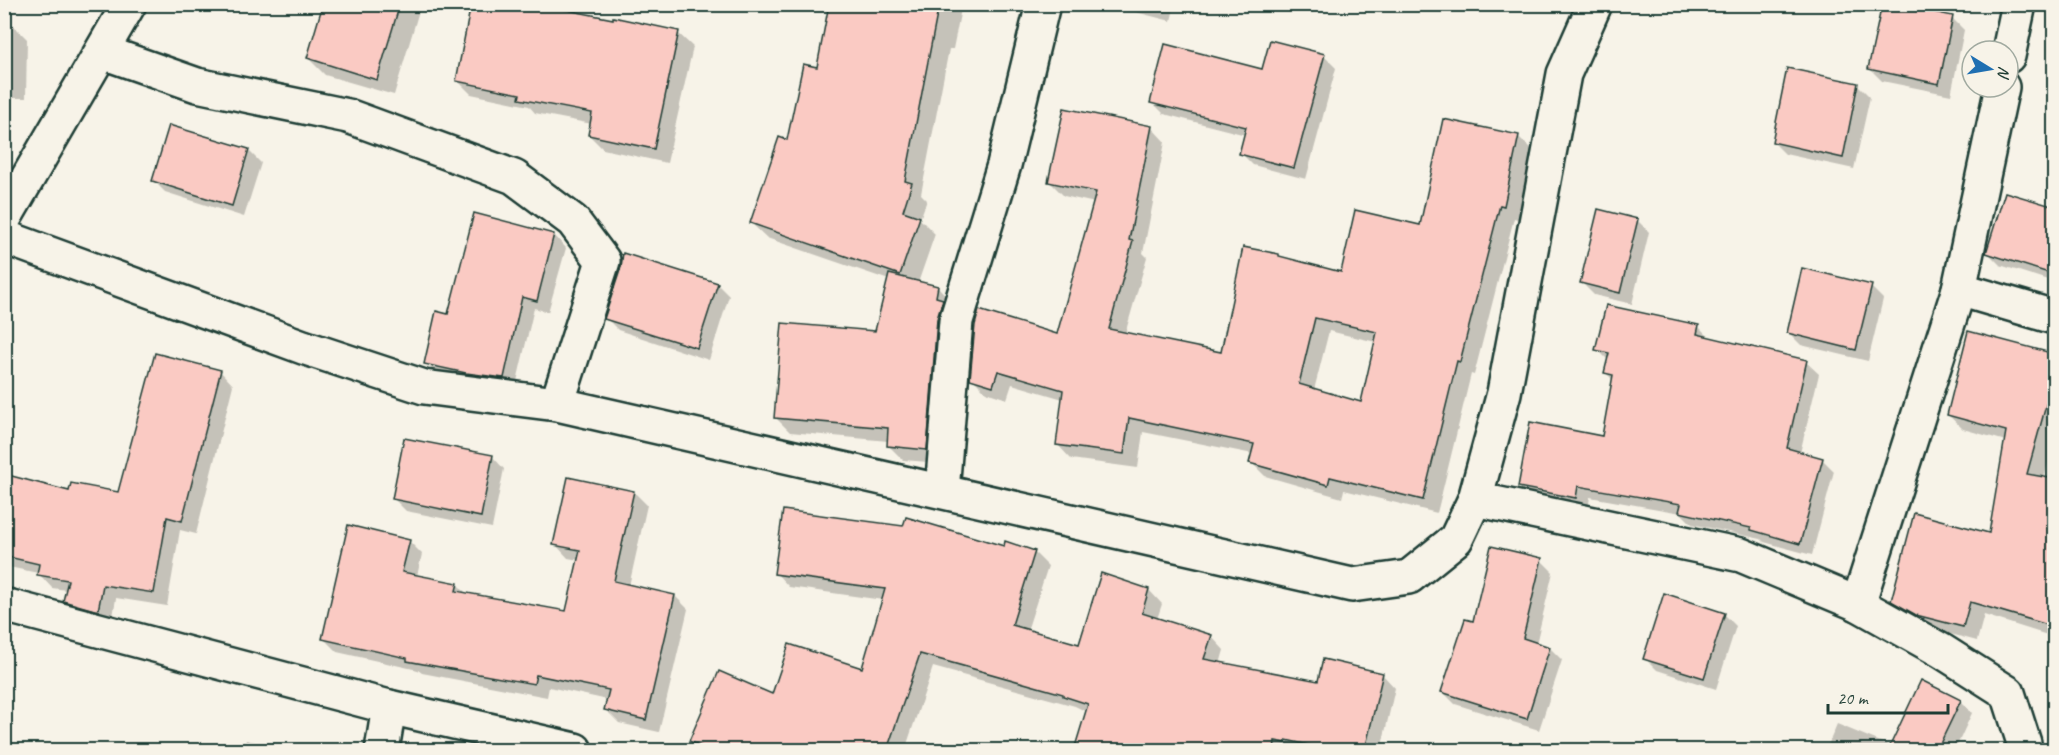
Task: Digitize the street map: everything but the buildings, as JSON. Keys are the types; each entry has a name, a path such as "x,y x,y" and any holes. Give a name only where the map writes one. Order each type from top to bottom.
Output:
{"street":[{"path":"4,219 129,4"},
{"path":"942,492 956,321 1004,165 1043,4"},
{"path":"4,237 303,347 424,387 557,404 1352,585 1409,577 1456,539 1475,499 1503,393 1564,74 1595,4"},
{"path":"2012,39 2019,4"},
{"path":"103,52 196,85 348,116 514,177 573,221 603,261 557,404"},
{"path":"1858,604 1959,289 1999,99"},
{"path":"1959,289 2055,317"},
{"path":"1475,499 1740,555 1858,604 1942,651 2008,693 2027,748"},
{"path":"4,605 389,707 575,750"},
{"path":"382,750 389,707"}]}
